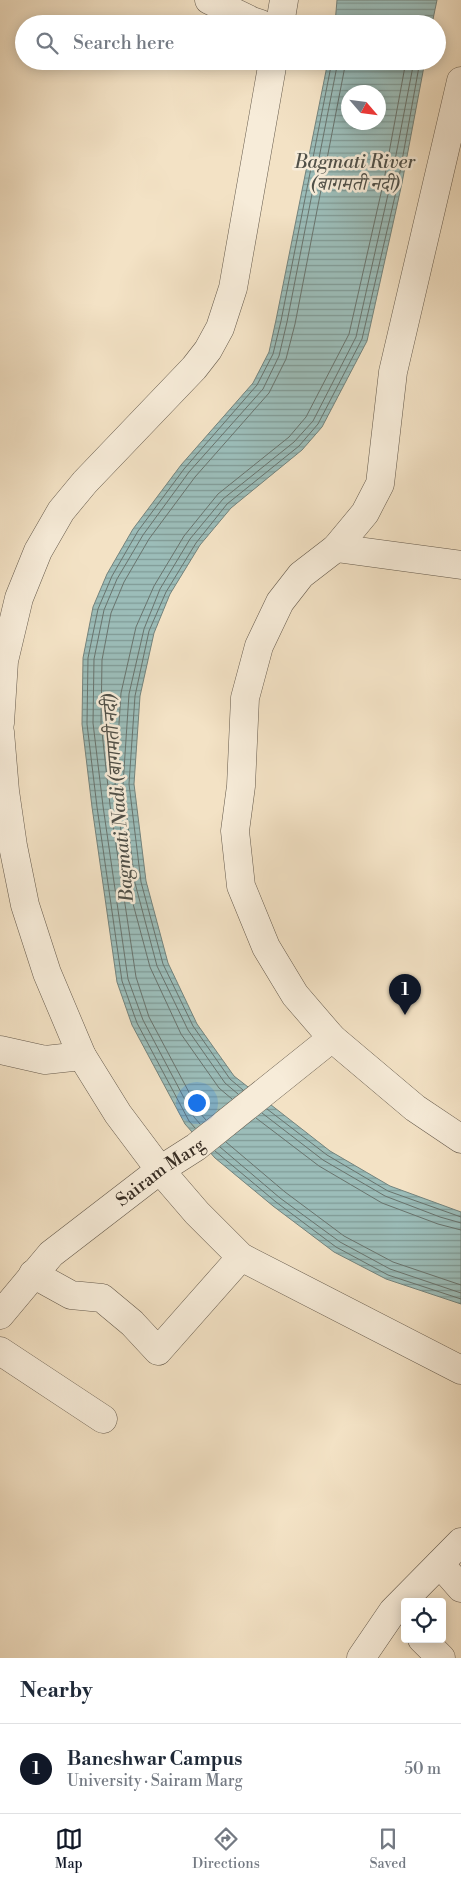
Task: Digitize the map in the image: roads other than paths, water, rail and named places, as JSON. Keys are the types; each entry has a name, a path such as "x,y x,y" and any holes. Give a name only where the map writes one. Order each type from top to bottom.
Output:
{"street":[{"path":"209,0 240,15"},
{"path":"282,15 284,0"},
{"path":"0,723 2,660 19,598 38,552 61,511 85,482 194,368 208,350 220,328 233,288 271,70"},
{"path":"461,81 394,372 380,484 365,513 336,548 301,575 280,602 259,646 245,698 241,786 235,831 240,886 266,947 295,995 332,1038 415,1108 461,1139"},
{"path":"336,548 461,565"},
{"path":"0,732 5,791 13,846 25,905 48,973 82,1056 118,1114 160,1170 197,1213 241,1257 461,1370"},
{"name":"Sairam Marg","path":"0,1315 51,1254 160,1170 196,1147 332,1038"},
{"path":"0,1050 45,1060 82,1056"},
{"path":"34,1274 71,1295 102,1298 132,1323 158,1351 241,1257"},
{"path":"0,1351 103,1419"},
{"path":"361,1658 399,1617 440,1564 461,1542"},
{"path":"440,1564 461,1588"},
{"path":"426,1643 441,1658"}],"water":[{"path":"337,0 437,0 434,15 336,15"},
{"name":"Bagmati River (बागमती नदी)","path":"326,70 423,70 402,183 367,341 322,427 302,450 231,508 200,545 170,594 154,633 140,696 134,784 146,881 168,963 197,1024 234,1076 330,1151 390,1186 461,1212 461,1304 386,1279 334,1252 273,1206 215,1158 185,1124 132,1025 117,982 82,724 83,658 93,607 107,574 133,529 181,465 253,383 269,352"}],"place":[{"name":"Baneshwar Campus","path":"405,1015"}],"water label":[{"name":"Bagmati Nadi (बागमती नदी)","path":"117,798"}]}
